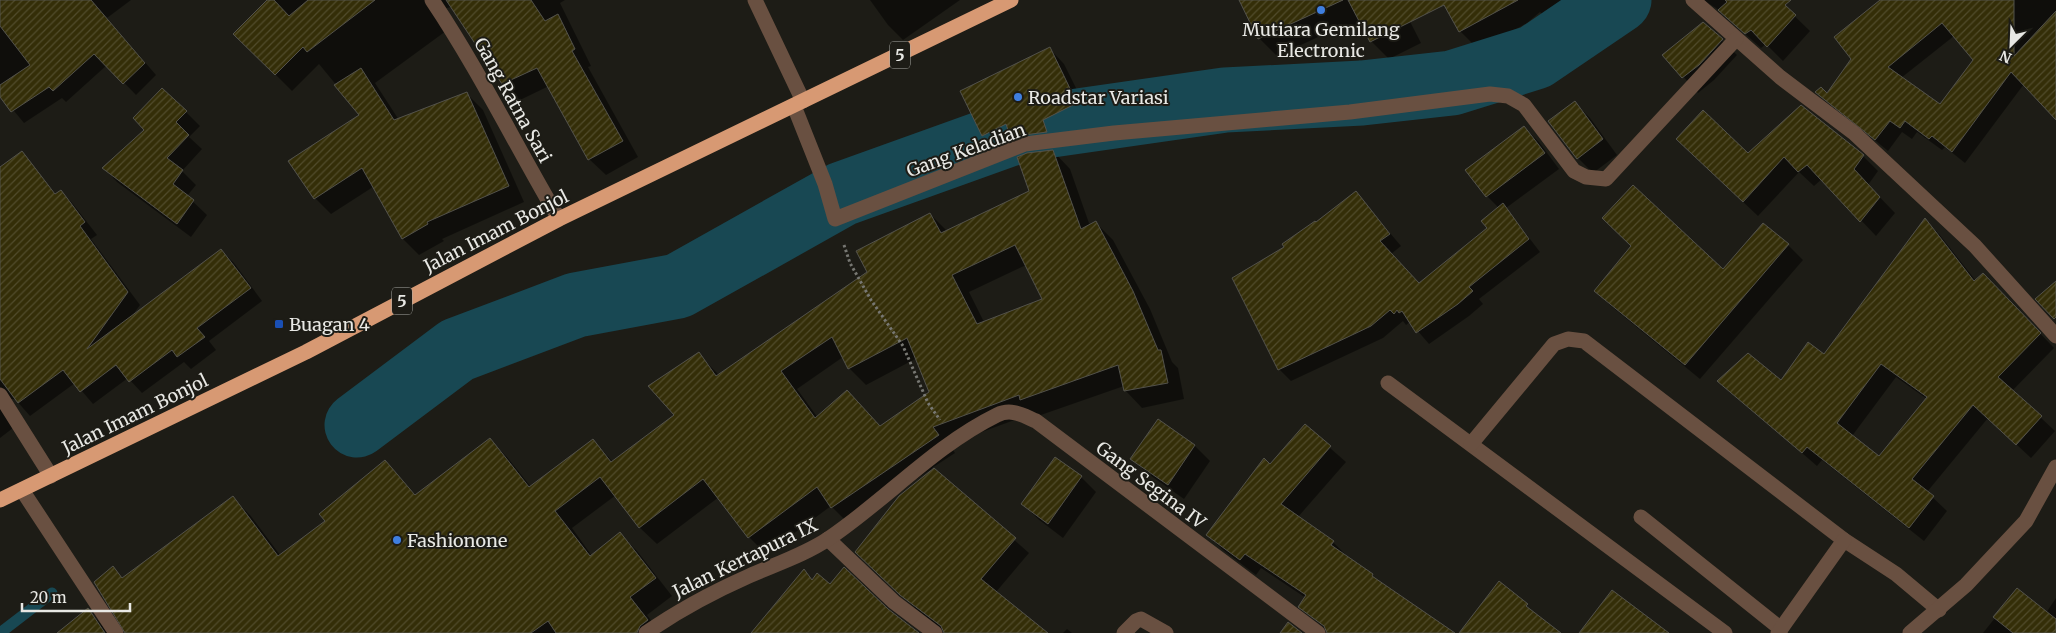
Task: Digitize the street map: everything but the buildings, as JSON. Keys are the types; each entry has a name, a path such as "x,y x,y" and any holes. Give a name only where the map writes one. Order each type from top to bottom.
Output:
{"highway":[{"name":"Jalan Imam Bonjol","path":"0,500 306,352 559,219 798,103 994,4 1011,0"}],"street":[{"name":"Gang Ratna Sari","path":"432,0 461,42 559,219"},
{"path":"754,0 798,103 834,216"},
{"path":"1693,0 1780,77 1854,133 1975,246 2056,336"},
{"name":"Gang Keladian","path":"834,216 1025,144 1114,133 1350,112 1490,94 1508,96 1524,105 1574,171 1586,178 1606,179 1736,39"},
{"path":"1471,444 1554,344 1568,339 1584,341 1844,540 1896,574 1939,610"},
{"path":"1388,383 1725,633"},
{"path":"0,395 51,476"},
{"name":"Gang Segina IV","path":"954,442 998,414 1018,412 1036,421 1318,633"},
{"name":"Jalan Kertapura IX","path":"646,633 706,596 828,539 954,442"},
{"path":"1910,633 1939,610 2026,521 2056,467"},
{"path":"22,490 116,633"},
{"path":"1641,517 1779,631 1844,540"},
{"path":"828,539 894,602 935,633"},
{"path":"1124,633 1136,621 1141,619 1166,633"}],"path":[{"path":"834,216 850,263 871,300 903,346 928,403 954,442"}],"waterway":[{"path":"357,425 457,350 576,305 678,286 842,194 1023,129 1225,100 1362,93 1452,83 1535,57 1619,0"},
{"path":"0,633 52,593"}],"place":[{"name":"Mutiara Gemilang Electronic","path":"1321,10"},
{"name":"Roadstar Variasi","path":"1018,97"},
{"name":"Buagan 4","path":"279,324"},
{"name":"Fashionone","path":"397,540"}]}
